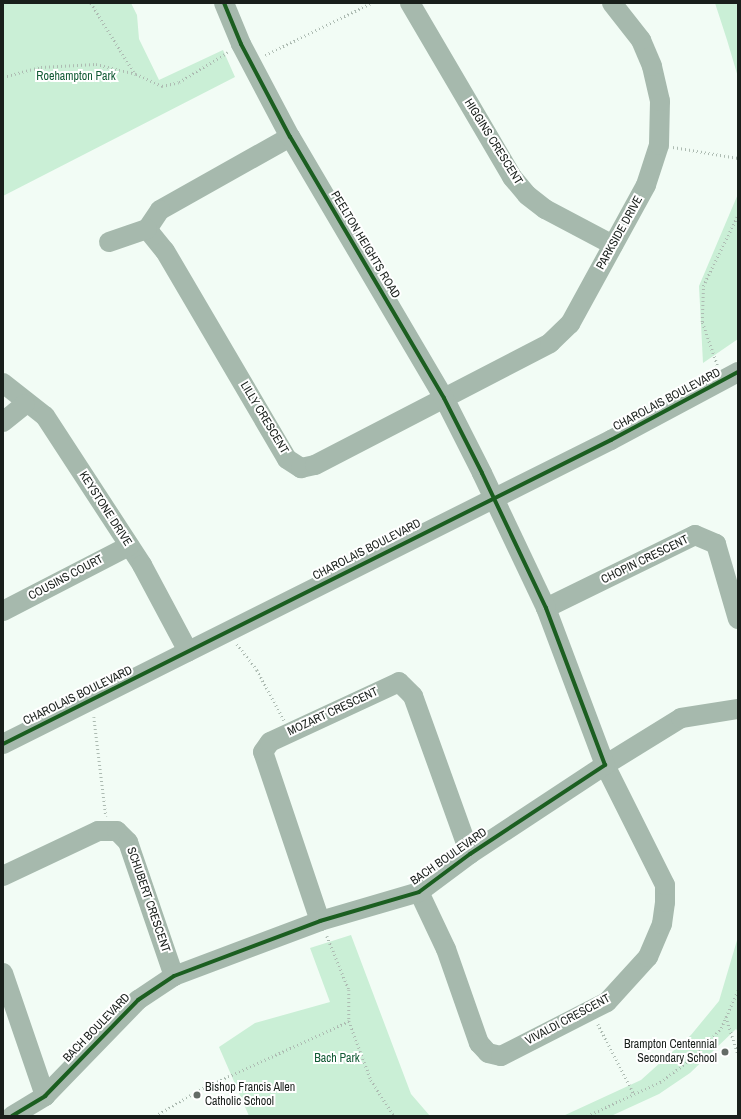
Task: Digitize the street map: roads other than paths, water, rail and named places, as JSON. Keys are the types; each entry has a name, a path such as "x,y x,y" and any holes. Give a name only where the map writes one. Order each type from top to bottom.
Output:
{"street":[{"name":"PEELTON HEIGHTS ROAD","path":"224,3 241,44 290,137 444,398 493,496"},
{"name":"HIGGINS CRESCENT","path":"410,3 512,176 527,195 545,209 613,245"},
{"name":"PARKSIDE DRIVE","path":"444,398 561,335 646,185 659,145 660,101 652,66 640,40 612,3"},
{"path":"109,242 147,229 160,210 290,137"},
{"name":"LILLY CRESCENT","path":"147,229 165,251 287,459 301,468 315,465 444,398"},
{"name":"CHAROLAIS BOULEVARD","path":"3,744 88,704 188,651 731,377"},
{"name":"KEYSTONE DRIVE","path":"3,383 25,404 45,416 129,546 188,651"},
{"path":"3,422 25,404"},
{"path":"493,496 546,608 605,765 681,718 738,709"},
{"name":"CHOPIN CRESCENT","path":"546,608 695,535 708,537 716,544 738,619"},
{"name":"COUSINS COURT","path":"3,611 129,546"},
{"name":"MOZART CRESCENT","path":"320,921 263,752 270,742 399,682 413,696 470,854"},
{"name":"BACH BOULEVARD","path":"12,1116 45,1096 138,1000 174,976 320,921 419,892 470,854 605,765"},
{"name":"VIVALDI CRESCENT","path":"419,892 446,949 479,1044 488,1053 501,1056 607,1002 628,982 648,957 662,924 665,902 665,885 605,765"},
{"name":"SCHUBERT CRESCENT","path":"3,876 98,831 117,831 128,842 174,976"},
{"path":"3,973 45,1096"}],"place":[{"name":"Brampton Centennial Secondary School","path":"725,1052"},
{"name":"Bishop Francis Allen Catholic School","path":"197,1095"}],"park label":[{"name":"Roehampton Park","path":"76,77"},
{"name":"Bach Park","path":"337,1059"}]}
